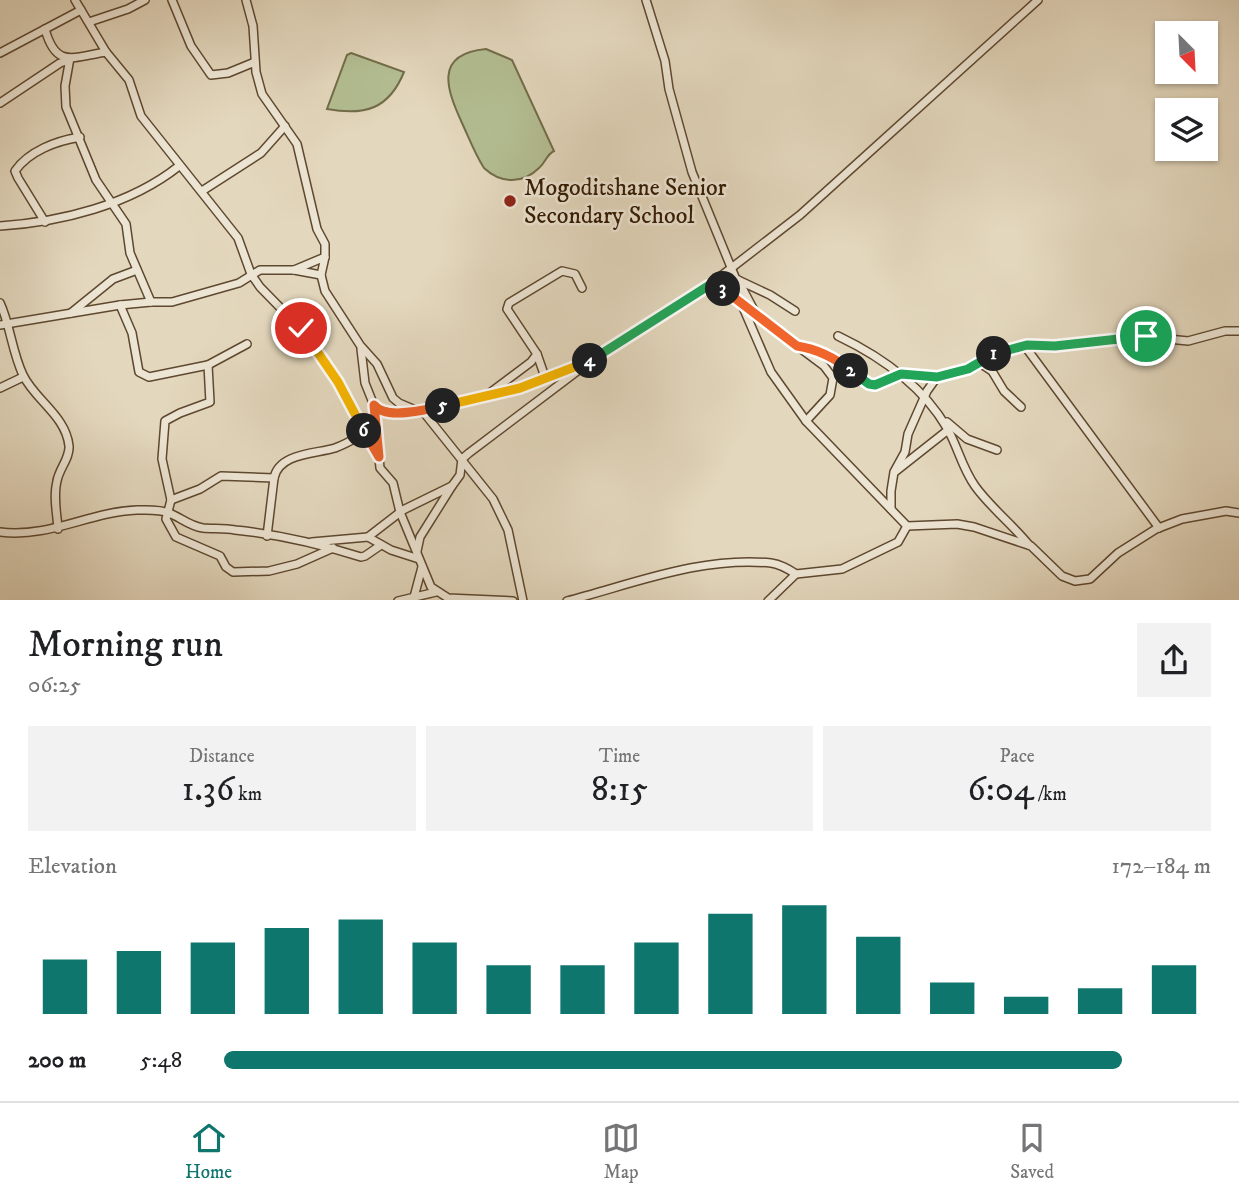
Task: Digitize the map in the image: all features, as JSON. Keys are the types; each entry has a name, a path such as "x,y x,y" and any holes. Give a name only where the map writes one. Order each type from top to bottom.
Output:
{"street":[{"path":"75,0 106,52 131,83 141,116 241,242 251,274 263,290 304,332 338,382 379,457"},
{"path":"89,22 128,9 145,0"},
{"path":"172,0 191,46 211,75 226,73 255,62"},
{"path":"246,0 253,26 255,62 262,94 300,153 317,229 325,244 326,257 321,275 325,292 360,345 377,364 396,400 420,411 493,499 505,522 515,555 523,600"},
{"path":"646,0 666,61 669,89 692,172 730,267 757,316"},
{"path":"414,597 420,537 460,474 462,459 592,360 708,286 800,215 1038,0"},
{"path":"0,53 82,10"},
{"path":"45,29 53,52 69,59"},
{"path":"0,103 60,63 106,52"},
{"path":"69,59 65,101 96,180 126,223 127,244 151,302"},
{"path":"202,191 261,153 285,126"},
{"path":"45,222 15,171 43,148 79,137"},
{"path":"0,226 45,222 128,198 179,166"},
{"path":"294,270 326,257"},
{"path":"70,314 113,279 137,270"},
{"path":"3,324 120,305 172,302 239,283 260,270 294,270 321,275"},
{"path":"545,377 537,354 507,311 509,303 562,271 575,274 582,288"},
{"path":"736,278 742,305 775,380 806,421 907,526 965,525 1031,546"},
{"path":"736,278 795,311"},
{"path":"708,286 730,292 742,305 824,366 833,378 830,395 806,421"},
{"path":"0,303 3,324 23,376 55,415 67,437 69,450 57,480 55,496 58,529"},
{"path":"120,305 132,333 136,364 142,375 149,377 208,365 247,344"},
{"path":"797,346 834,358 869,384 875,385 901,374 937,377 968,369 1002,350 1024,345 1055,346 1132,336 1188,341 1225,331 1239,331"},
{"path":"838,336 872,352 901,374 924,398 948,430 976,487 1031,546 1068,580 1082,581 1093,577 1118,553 1158,528 1182,519 1226,511 1239,513"},
{"path":"360,345 365,383 374,405 382,471 394,487 400,512 426,579 440,596"},
{"path":"1024,345 1158,528"},
{"path":"481,397 509,379 537,354"},
{"path":"374,405 383,412 420,411 529,385 592,360"},
{"path":"980,363 988,366 1004,391 1021,407"},
{"path":"208,365 210,402 165,421 162,458 171,499 166,519 176,537 220,556 226,567 233,572 269,571 297,564 333,548"},
{"path":"0,388 23,376"},
{"path":"891,510 894,472 905,452 908,434 924,398 937,377"},
{"path":"938,415 967,439 997,450"},
{"path":"894,472 948,430"},
{"path":"267,536 275,471 291,458 336,447 365,433"},
{"path":"171,499 200,489 221,476 274,478"},
{"path":"312,542 368,537 400,512 452,486"},
{"path":"0,532 29,533 58,529 104,514 138,510 167,512 186,523 202,527 312,542 363,557 381,545"},
{"path":"567,600 711,564 771,563 796,574 842,569 898,542 907,526"},
{"path":"368,537 381,545 419,559"},
{"path":"768,600 796,574"},
{"path":"398,600 440,596 464,600 513,600"}],"green space":[{"path":"486,49 512,60 554,151 533,173 519,179 498,177 484,168 452,98 448,76 451,66 469,52"},
{"path":"351,53 404,72 391,94 374,107 353,111 327,109 347,55"}],"place":[{"name":"Mogoditshane Senior Secondary School","path":"510,201"}],"route":[{"path":"301,328 338,382 379,457 374,405 378,411 383,412 420,411 529,385 592,360 708,286 730,292 742,305 797,346 834,358 872,385 901,374 937,377 968,369 1002,350 1024,345 1055,346 1072,342 1098,342 1146,336"}]}
